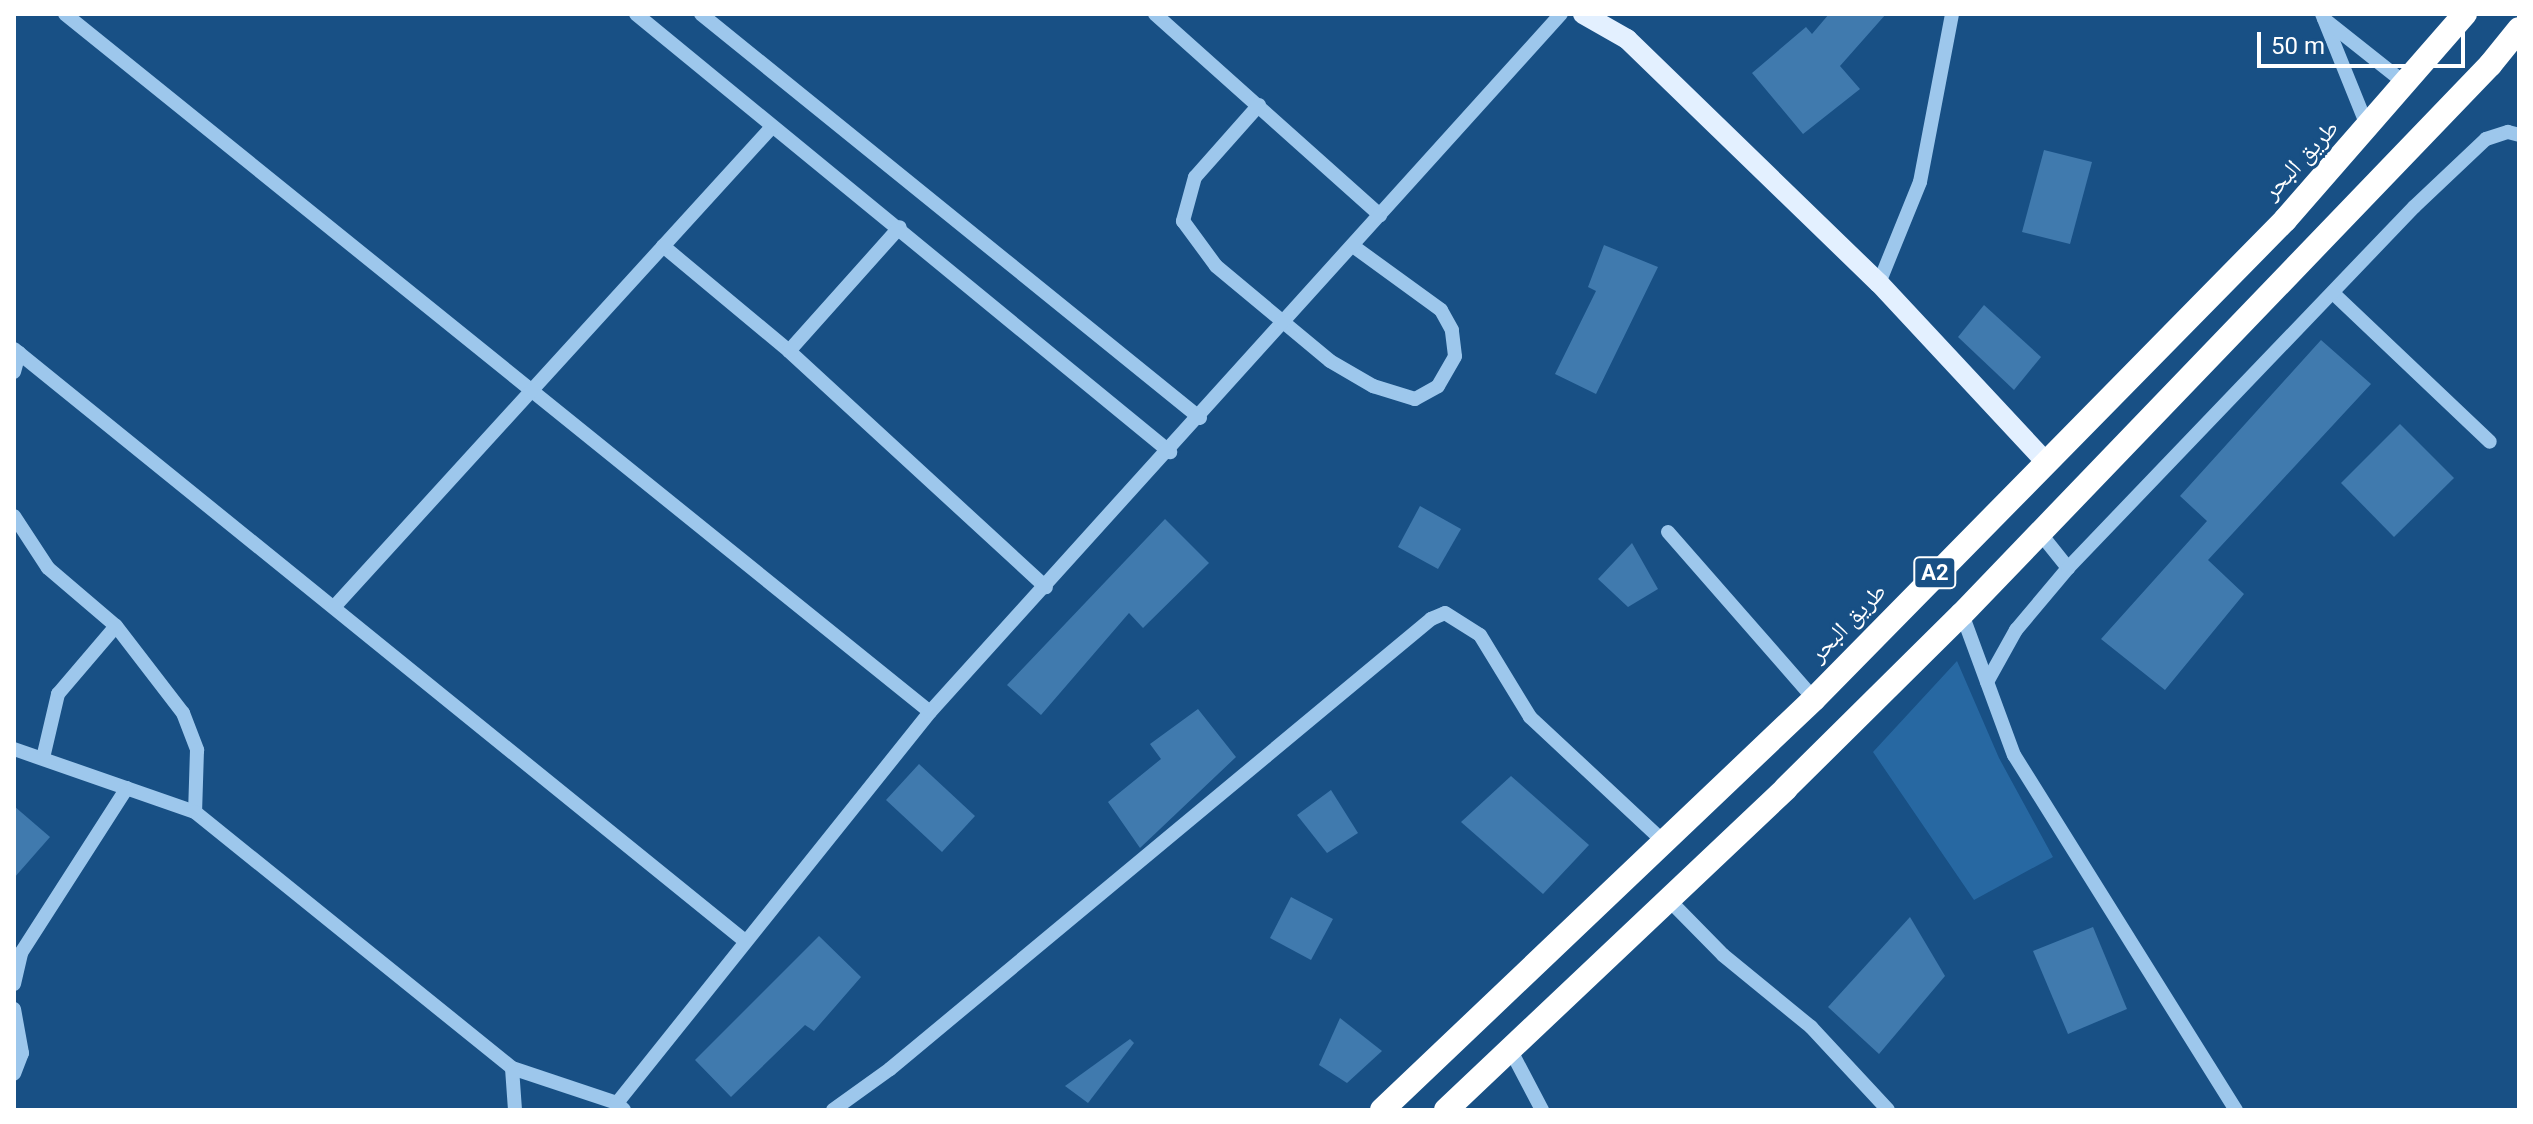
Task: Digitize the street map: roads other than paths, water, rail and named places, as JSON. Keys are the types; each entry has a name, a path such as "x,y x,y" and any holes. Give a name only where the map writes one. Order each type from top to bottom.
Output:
{"highway":[{"name":"طريق البحر","path":"1382,1110 1666,844 1814,699 2044,460 2285,220 2465,14"},
{"name":"A2","path":"1446,1110 1669,900 1962,614 2519,29"}],"main road":[{"path":"1583,14 1627,39 1879,283 2044,460"},
{"path":"1614,14 1627,39"}],"street":[{"path":"65,14 534,388 930,712"},
{"path":"636,14 772,127 900,227 1170,452"},
{"path":"701,14 1200,418"},
{"path":"1155,14 1380,215"},
{"path":"14,749 195,812 512,1068 620,1106 745,941 930,712 1170,452 1561,14"},
{"path":"1879,283 1920,182 1952,14"},
{"path":"2323,16 2406,84"},
{"path":"2323,16 2368,128"},
{"path":"1259,105 1195,177 1183,221 1216,266 1287,321 1330,361 1373,386 1415,399 1438,386 1455,356 1452,330 1441,310 1353,246"},
{"path":"335,606 772,127"},
{"path":"1987,682 2016,630 2068,568 2333,293 2486,139 2508,132 2519,135"},
{"path":"789,351 900,227"},
{"path":"663,246 789,351 1046,587"},
{"path":"2333,293 2490,442"},
{"path":"14,372 16,351"},
{"path":"16,351 335,606 745,941"},
{"path":"14,516 48,568 116,626 183,713 197,750 195,812"},
{"path":"1668,532 1814,699"},
{"path":"2040,533 2068,568"},
{"path":"833,1110 890,1069 1424,625 1445,613 1480,635 1530,717 1666,844"},
{"path":"1962,614 2014,755 2236,1110"},
{"path":"43,758 58,694 116,626"},
{"path":"14,984 21,953 127,788"},
{"path":"1669,900 1723,955 1811,1027 1888,1110"},
{"path":"14,1009 22,1053 14,1074"},
{"path":"1510,1049 1542,1110"},
{"path":"512,1068 515,1110"}]}
